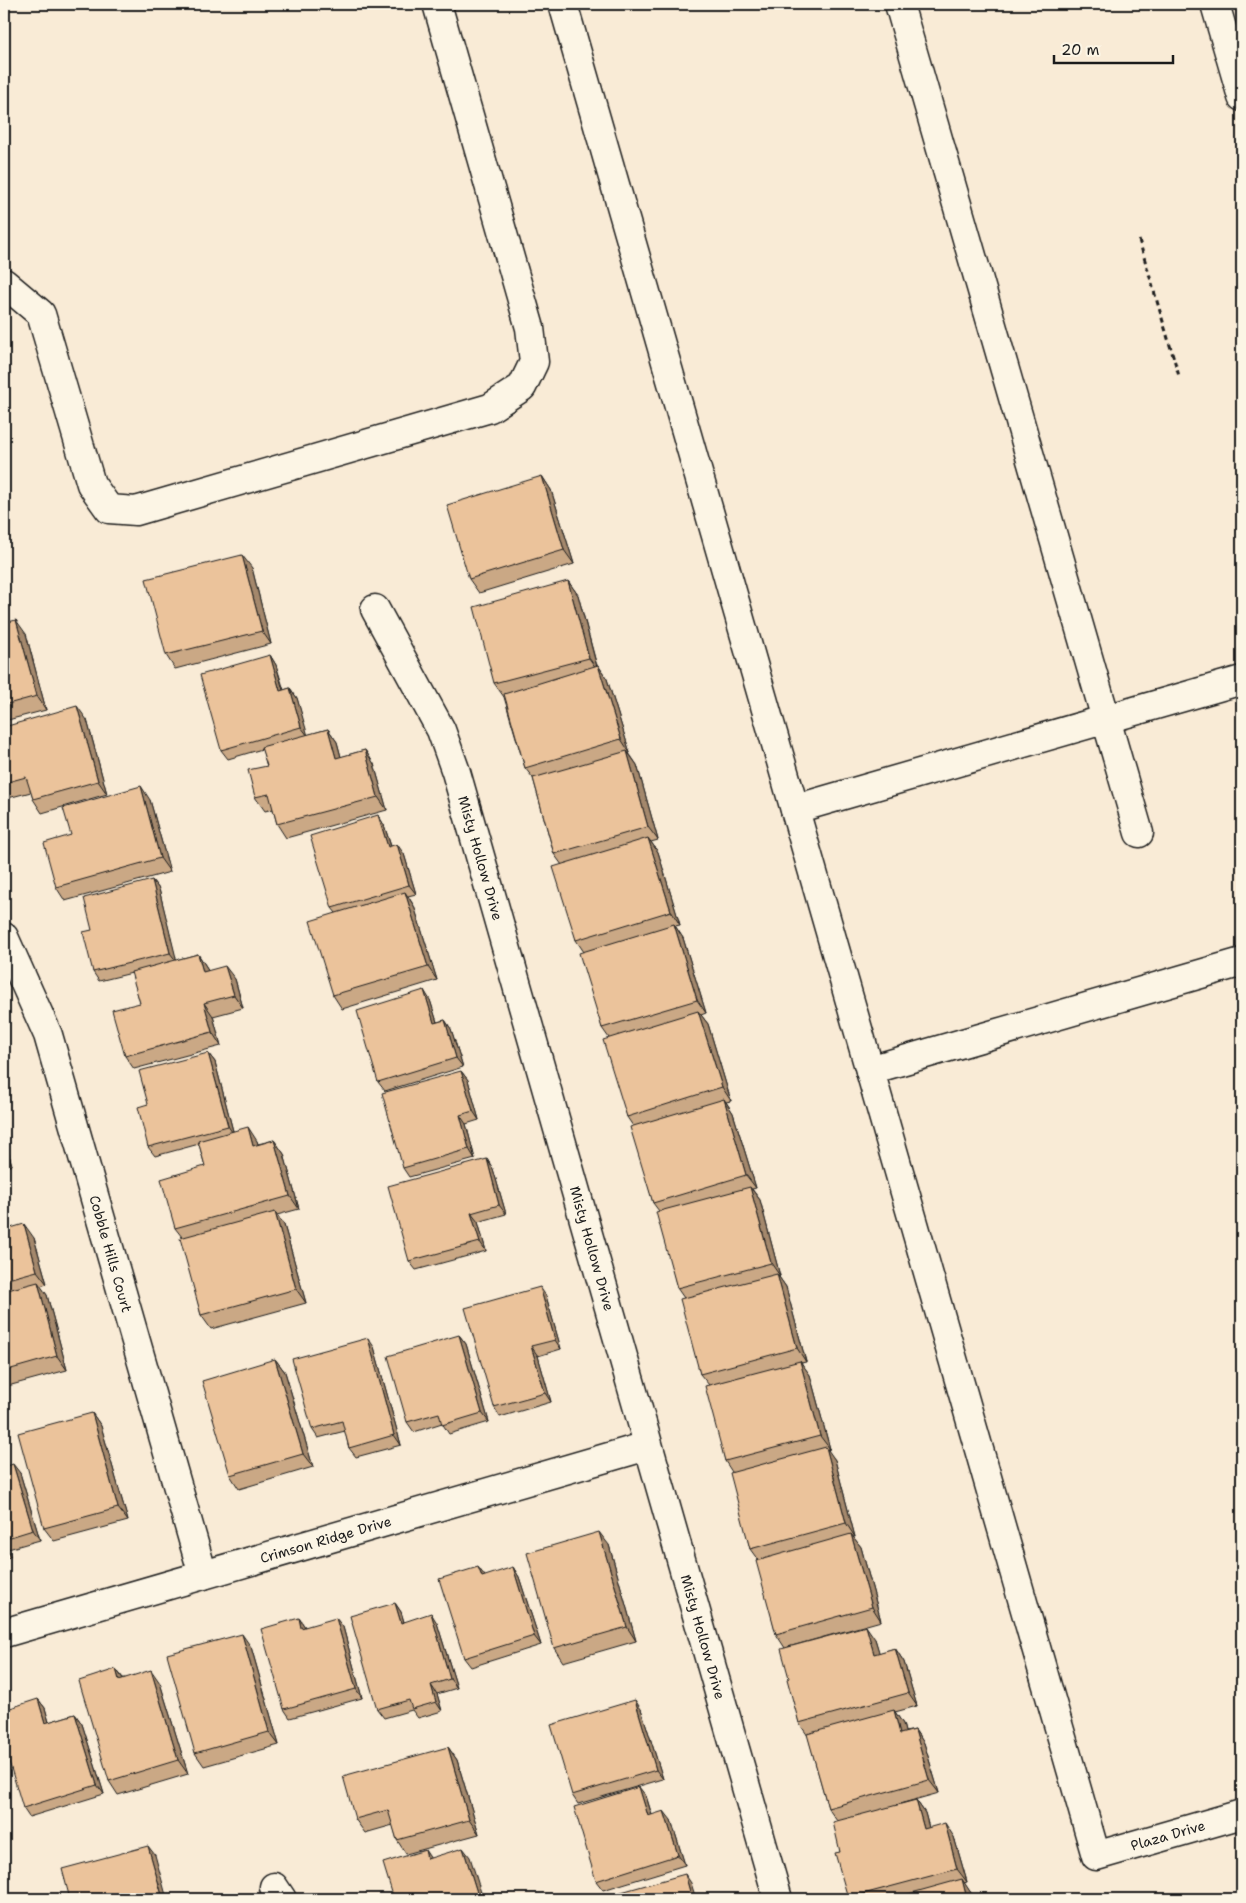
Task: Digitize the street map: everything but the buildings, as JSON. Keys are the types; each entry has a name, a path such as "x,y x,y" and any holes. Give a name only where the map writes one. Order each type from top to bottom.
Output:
{"street":[{"path":"4,283 41,314 91,484 109,509 136,511 490,408 522,387 534,362 530,328 438,4"},
{"path":"563,4 870,1070 1242,962"},
{"path":"898,4 1139,833"},
{"path":"1215,4 1242,97"},
{"name":"Misty Hollow Drive","path":"375,609 442,730 456,772 647,1446 778,1899"},
{"path":"795,809 1242,680"},
{"name":"Cobble Hills Court","path":"4,937 48,1035 203,1575"},
{"name":"Plaza Drive","path":"870,1070 1096,1856 1242,1814"},
{"name":"Crimson Ridge Drive","path":"4,1633 647,1446"}],"path":[{"path":"1139,240 1179,376"}]}
